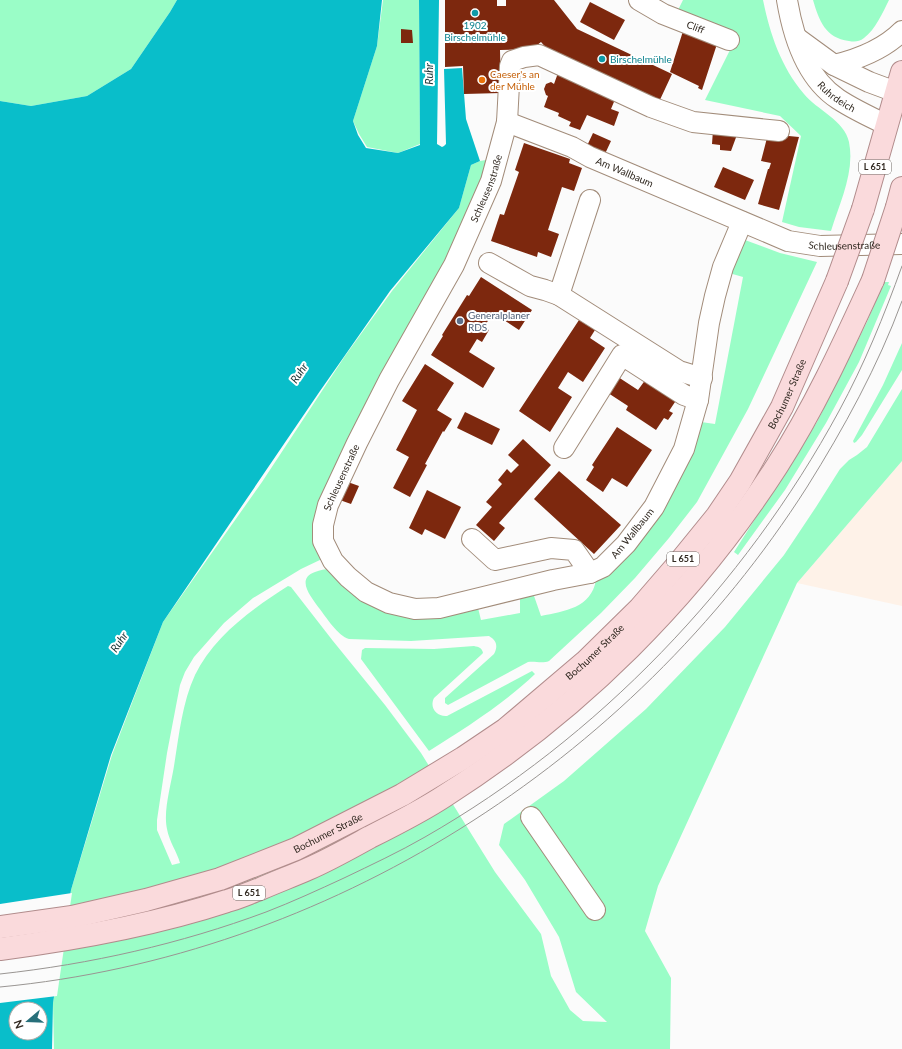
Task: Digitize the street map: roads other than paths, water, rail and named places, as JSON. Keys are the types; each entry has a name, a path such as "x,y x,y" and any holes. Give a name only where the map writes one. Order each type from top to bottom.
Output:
{"main road":[{"name":"Bochumer Straße","path":"0,927 72,917 146,900 220,879 296,849 408,791 463,758 506,729 585,662 640,608 717,516 740,482 782,407 837,281 894,127 902,72"},
{"name":"L 651","path":"0,949 82,936 151,922 228,901 310,869 445,796 518,745 588,689 629,649 693,582 731,533 778,465 830,372 872,280 899,198"}],"street":[{"name":"Cliff","path":"639,0 668,7 729,40"},
{"name":"Ruhrdeich","path":"787,0 792,28 804,60 816,78 836,98 894,127"},
{"path":"834,65 850,61 870,53 892,41 902,31"},
{"path":"797,38 834,65 899,93"},
{"name":"Schleusenstraße","path":"333,561 323,541 323,525 328,505 389,380 454,265 491,181 507,122 510,66 512,61 524,57 539,55 651,107 693,122 779,131"},
{"name":"Am Wallbaum","path":"507,122 572,147 590,157 788,241"},
{"path":"559,295 590,200"},
{"name":"Am Wallbaum","path":"333,561 348,577 366,592 389,603 415,609 439,608 553,580 590,573 603,567 621,549 654,507 684,449 698,400 709,322 715,296 723,267 742,222"},
{"name":"Schleusenstraße","path":"788,241 820,246 902,244"},
{"path":"489,263 530,286 559,295 679,371 702,378"},
{"path":"564,448 622,355 684,395 698,400"},
{"path":"472,539 495,560 551,548 574,550 590,573"},
{"path":"532,817 595,910"}],"water":[{"name":"Ruhr","path":"177,0 382,0 377,46 353,121 358,135 366,148 398,153 420,145 419,0 439,0 437,144 442,147 446,144 444,69 462,68 466,119 480,161 471,165 459,208 390,291 163,622 111,755 71,890 53,1003 52,1049 0,1049 0,101 31,106 87,96 131,69"}],"tram line":[{"path":"0,974 68,965 135,951 201,934 276,908 344,878 425,837 489,797 549,753 607,705 661,652 712,597 759,537 801,475 839,411 873,340 902,266"},
{"path":"0,987 121,968 239,935 353,888 460,829 561,758 653,677 735,586 807,487 834,442 871,373 893,325 902,301"}],"place":[{"name":"1902 Birschelmühle","path":"475,13"},
{"name":"Birschelmühle","path":"602,59"},
{"name":"Caeser's an der Mühle","path":"482,80"},
{"name":"Generalplaner RDS","path":"460,321"}]}
